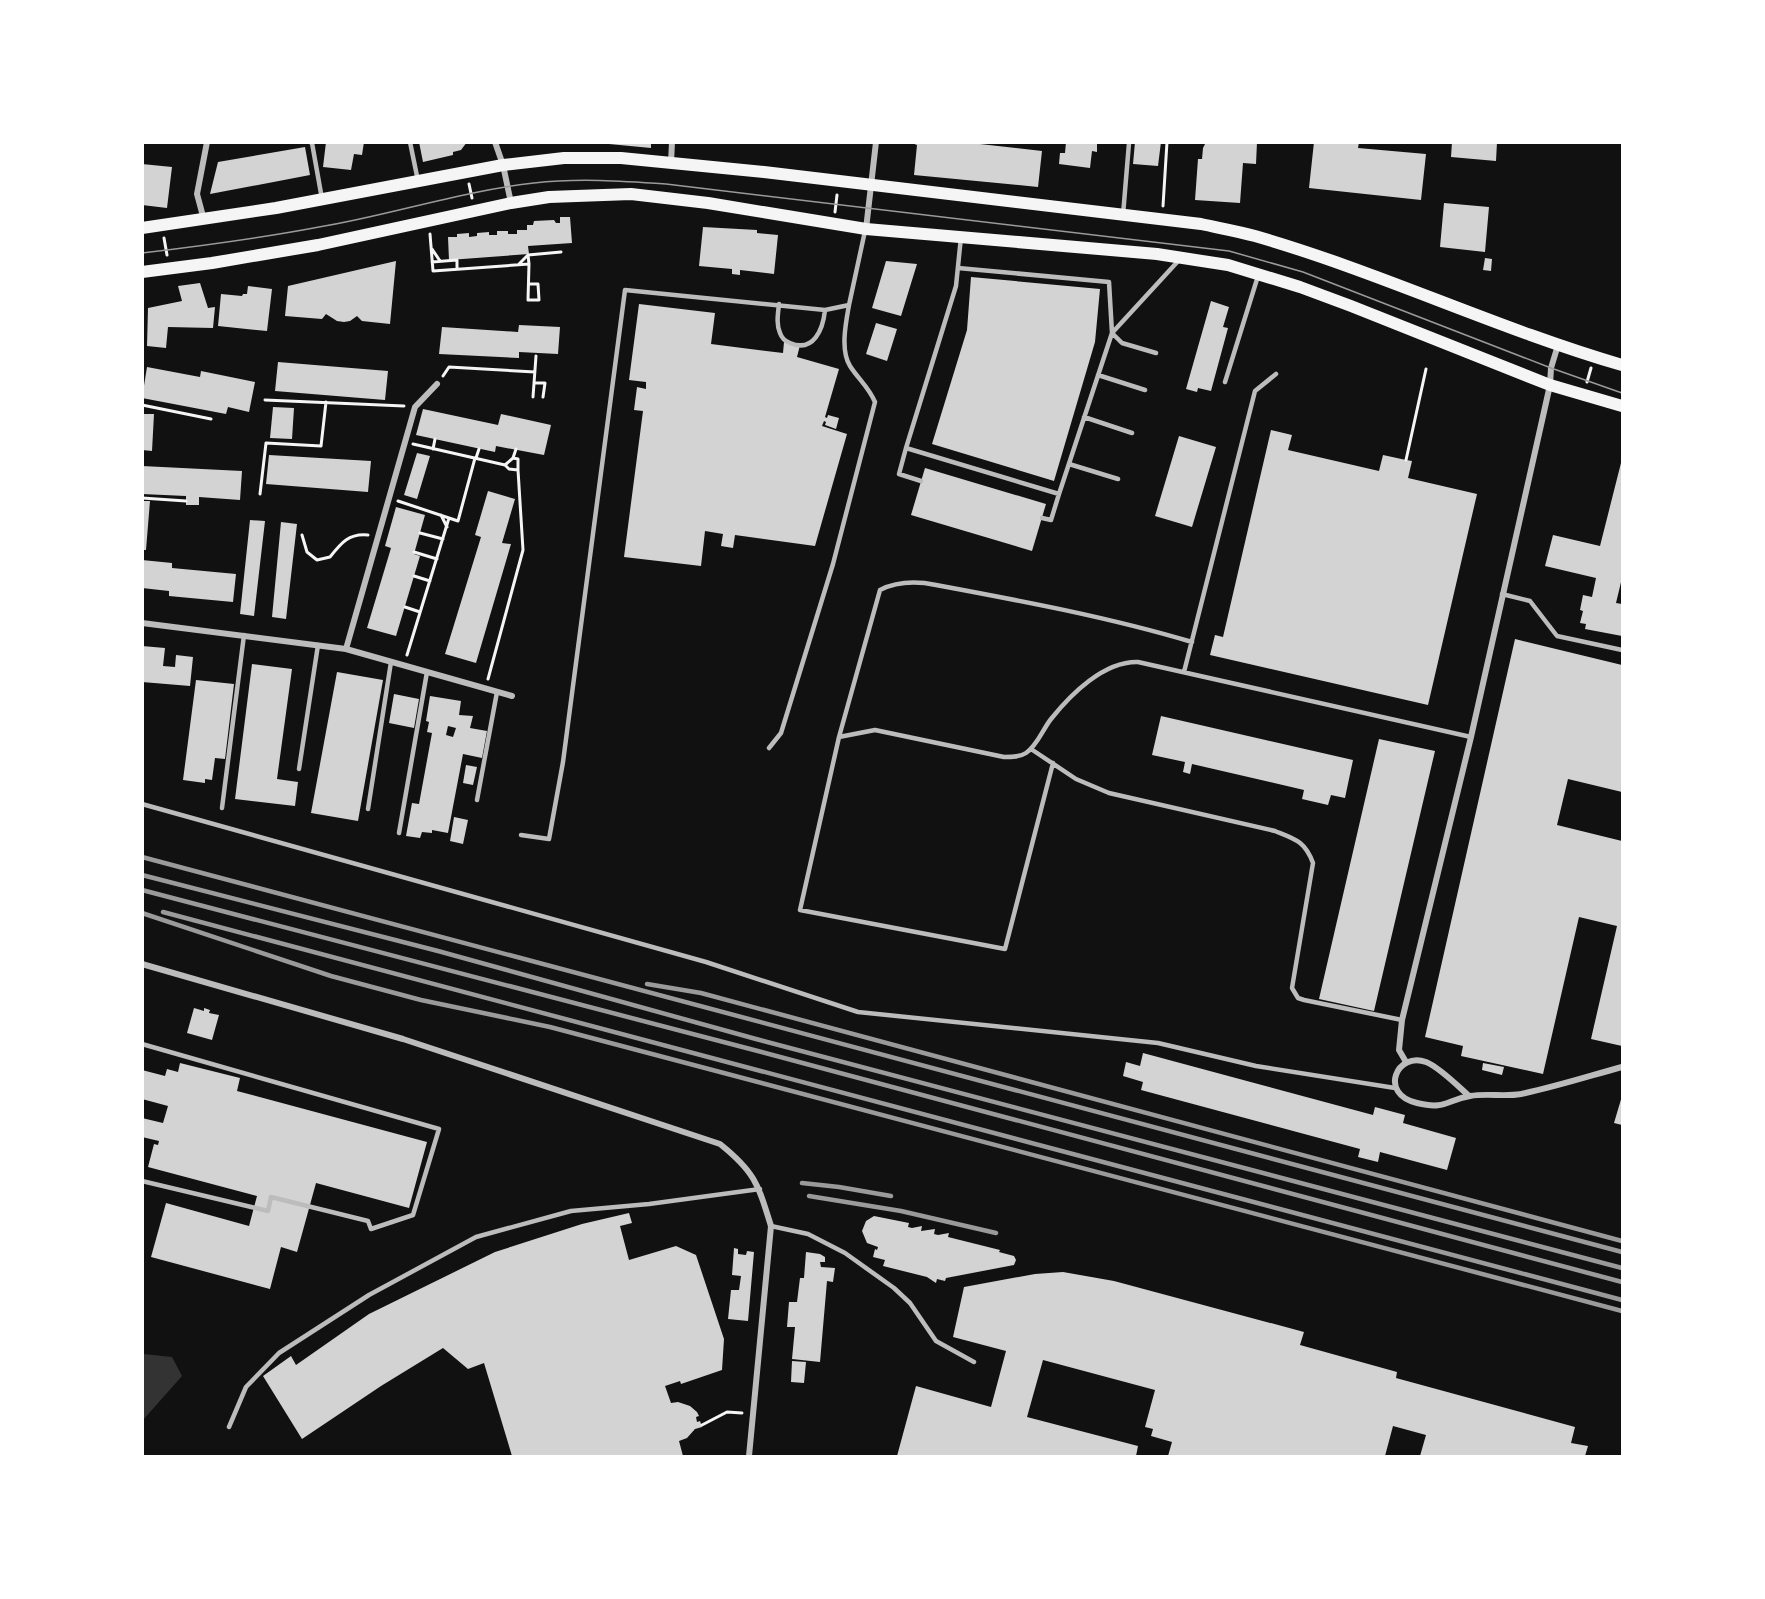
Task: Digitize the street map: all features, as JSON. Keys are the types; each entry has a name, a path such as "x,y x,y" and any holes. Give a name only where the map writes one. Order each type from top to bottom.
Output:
{"main road":[{"path":"142,228 204,220 503,165 564,158 621,158 871,184 1201,224 1253,235 1310,253 1558,345 1623,365"},
{"path":"142,272 318,245 511,203 558,196 631,194 708,202 866,229 1182,257 1228,266 1259,274 1351,306 1550,386 1623,406"}],"street":[{"path":"204,220 197,194 207,142"},
{"path":"495,142 503,165 511,203"},
{"path":"670,164 672,142"},
{"path":"866,229 876,142"},
{"path":"1406,1062 1399,1050 1402,1020 1471,737 1550,386 1551,368 1558,345"},
{"path":"346,649 415,407 438,384"},
{"path":"142,623 346,649 512,696"},
{"path":"142,964 403,1039 720,1144 742,1161 760,1189 771,1226 749,1456"},
{"path":"1469,1096 1428,1062 1414,1060 1406,1062 1396,1074 1395,1088 1401,1096 1408,1101 1430,1106 1443,1105 1469,1096 1519,1094 1623,1067"}],"lane":[{"path":"310,142 322,199"},
{"path":"410,142 418,181"},
{"path":"1123,215 1129,143"},
{"path":"769,748 781,733 802,666 833,564 875,402 869,389 849,365 844,334 866,229"},
{"path":"921,481 899,474 956,286 961,237"},
{"path":"1112,333 1182,257"},
{"path":"958,268 1109,282 1112,333 1051,520 1042,518"},
{"path":"1225,382 1259,274"},
{"path":"521,835 549,839 563,762 625,290 825,310 849,305"},
{"path":"778,304 778,326 781,336 797,346 807,345 815,340 821,330 825,310"},
{"path":"1112,333 1122,343 1156,353"},
{"path":"1184,672 1255,391 1276,374"},
{"path":"1098,375 1145,390"},
{"path":"1084,417 1132,432"},
{"path":"906,448 1059,494"},
{"path":"1069,464 1118,479"},
{"path":"1053,764 1005,949 800,910 839,737 880,590 893,584 917,582 1061,608 1134,625 1192,642"},
{"path":"1502,594 1530,601 1557,636 1623,650"},
{"path":"222,808 244,635"},
{"path":"299,769 318,645"},
{"path":"368,809 391,662"},
{"path":"839,737 875,730 1004,758 1024,754 1031,749 1051,719 1070,699 1090,681 1126,662 1138,662 1471,737"},
{"path":"399,833 427,672"},
{"path":"477,800 497,692"},
{"path":"1031,749 1076,779 1108,793 1275,831 1304,845 1313,863 1292,988 1298,998 1304,1000 1402,1020"},
{"path":"142,804 706,962 858,1012 1158,1043 1256,1066 1395,1088"},
{"path":"142,1044 440,1129 413,1215 371,1229 368,1221 271,1197 268,1211 142,1181"},
{"path":"229,1427 246,1387 279,1353 369,1295 476,1237 571,1211 649,1204 760,1189"},
{"path":"771,1226 808,1233 845,1253 910,1302 936,1341 974,1362"}],"path":[{"path":"1162,220 1167,142"},
{"path":"467,171 475,211"},
{"path":"833,224 839,181"},
{"path":"430,221 433,271 529,264"},
{"path":"162,225 169,268"},
{"path":"431,247 440,261"},
{"path":"519,265 528,255 561,252"},
{"path":"528,255 528,300 539,300 538,284 529,284"},
{"path":"432,262 457,260 457,269"},
{"path":"533,397 536,356"},
{"path":"1583,395 1594,357"},
{"path":"438,384 449,367 535,372"},
{"path":"1406,460 1426,369"},
{"path":"534,383 545,383 543,397"},
{"path":"265,400 415,407"},
{"path":"260,494 266,443 321,446 326,402"},
{"path":"142,405 212,419"},
{"path":"433,448 435,439"},
{"path":"405,442 518,470"},
{"path":"389,498 458,521 479,449"},
{"path":"505,465 513,458 516,449"},
{"path":"486,689 523,550 518,459 513,458"},
{"path":"142,498 186,501"},
{"path":"441,515 447,526"},
{"path":"404,666 449,518"},
{"path":"420,533 443,539"},
{"path":"302,535 307,552 317,560 330,557 339,545 357,534 380,535"},
{"path":"414,552 437,559"},
{"path":"414,576 430,581"},
{"path":"405,608 420,612"},
{"path":"702,1425 728,1412 753,1414"}],"shaded area":[{"path":"143,1354 172,1357 182,1376 143,1420"}],"building":[{"path":"326,142 364,142 362,155 354,154 351,170 323,167"},
{"path":"419,142 467,142 461,150 453,152 453,155 423,162"},
{"path":"609,142 651,142 651,148 609,144"},
{"path":"909,142 962,142 1042,151 1038,187 914,175 917,145"},
{"path":"1066,142 1097,142 1097,152 1092,151 1090,168 1059,164 1060,153 1065,153"},
{"path":"1135,142 1161,142 1158,166 1133,164"},
{"path":"1206,142 1257,142 1256,164 1243,163 1240,203 1195,200 1198,159 1202,159"},
{"path":"1314,142 1359,142 1358,148 1426,154 1421,200 1309,188"},
{"path":"1452,142 1497,142 1496,161 1451,157"},
{"path":"305,147 310,175 210,194 218,162"},
{"path":"142,164 172,167 167,208 142,205"},
{"path":"1444,203 1489,207 1485,252 1440,247"},
{"path":"560,217 570,217 572,243 528,246 529,254 449,260 448,237 469,233 469,237 477,236 477,233 489,232 489,235 497,235 497,231 517,234 517,230 527,230 527,225 533,225 534,221 554,220 560,223"},
{"path":"703,227 757,230 757,233 778,235 774,274 740,270 740,275 732,274 732,269 699,266"},
{"path":"1485,258 1492,259 1491,271 1483,270"},
{"path":"396,261 390,324 362,321 357,316 344,322 337,321 326,314 322,319 285,316 288,286"},
{"path":"886,261 917,264 901,316 872,308"},
{"path":"971,277 1100,289 1095,342 1054,481 932,444 967,330"},
{"path":"200,283 208,308 215,307 213,328 168,327 166,348 147,346 148,308 182,301 178,286"},
{"path":"248,286 272,289 267,331 218,326 221,294 242,296 247,294"},
{"path":"1211,301 1229,307 1223,327 1228,328 1211,391 1198,388 1197,392 1186,389"},
{"path":"639,304 715,313 711,344 783,353 784,342 800,345 797,357 839,369 825,417 827,418 828,415 839,418 836,429 825,425 824,421 822,426 847,434 815,546 735,535 733,548 721,546 723,534 705,531 701,566 624,557 643,411 634,410 637,387 646,389 646,382 629,380"},
{"path":"876,323 897,329 887,361 866,354"},
{"path":"519,325 560,327 558,354 519,352 519,358 439,354 442,327 518,332"},
{"path":"278,362 388,371 385,400 275,391"},
{"path":"147,367 200,377 201,371 255,382 249,412 228,407 226,414 142,398"},
{"path":"273,407 294,408 292,439 270,438"},
{"path":"423,409 498,425 501,414 551,425 544,455 496,446 495,452 416,435"},
{"path":"142,414 154,414 152,451 142,450"},
{"path":"1271,430 1292,435 1288,450 1379,471 1383,455 1412,461 1408,478 1477,494 1428,705 1210,655 1215,635 1223,637"},
{"path":"1179,436 1216,447 1192,527 1155,516"},
{"path":"417,453 430,456 417,499 404,495"},
{"path":"269,455 371,461 368,492 266,484"},
{"path":"1622,459 1622,578 1616,603 1622,604 1622,636 1585,629 1586,624 1580,623 1583,595 1592,597 1596,578 1545,566 1553,535 1600,546"},
{"path":"142,466 242,471 240,500 199,497 199,505 186,505 186,496 142,494"},
{"path":"925,468 1046,504 1032,551 911,515"},
{"path":"488,491 515,499 502,543 511,544 476,663 445,654 481,537 475,535"},
{"path":"142,501 150,501 146,550 142,550"},
{"path":"396,507 425,515 414,554 420,556 396,636 367,628 391,548 385,546"},
{"path":"250,520 265,521 254,616 240,614"},
{"path":"281,522 297,524 286,619 272,617"},
{"path":"142,560 172,563 172,568 236,574 233,602 169,596 169,591 142,588"},
{"path":"1515,639 1622,665 1622,792 1568,779 1557,825 1622,841 1622,1046 1591,1039 1617,926 1579,917 1543,1074 1461,1056 1463,1046 1425,1037"},
{"path":"142,646 165,648 163,666 175,667 176,655 193,657 190,686 142,682"},
{"path":"252,664 292,669 277,779 298,782 295,806 235,799"},
{"path":"337,672 383,680 358,821 311,813"},
{"path":"196,680 234,684 225,759 215,758 212,780 205,779 205,783 183,780"},
{"path":"394,694 419,699 414,728 389,723"},
{"path":"430,696 461,701 459,715 473,716 470,728 487,731 482,758 463,754 448,833 432,830 432,833 422,832 420,838 406,836 412,803 419,804 432,733 427,732 429,722 426,721","holes":["448,726 456,728 453,737 446,735"]},
{"path":"1161,716 1353,760 1345,798 1331,795 1328,805 1302,799 1304,790 1192,764 1190,774 1183,772 1185,762 1152,755"},
{"path":"1379,739 1435,751 1374,1011 1319,999"},
{"path":"466,765 477,767 473,785 463,783"},
{"path":"454,817 468,820 463,844 450,841"},
{"path":"194,1008 204,1011 204,1008 210,1010 209,1013 219,1015 212,1040 187,1033"},
{"path":"1143,1053 1373,1115 1375,1107 1405,1115 1403,1123 1456,1138 1447,1170 1380,1152 1378,1162 1358,1157 1360,1149 1141,1090 1143,1082 1123,1076 1126,1062 1140,1066"},
{"path":"180,1063 240,1078 237,1091 427,1142 409,1208 316,1183 297,1252 281,1247 270,1289 151,1257 166,1203 249,1226 257,1196 148,1167 154,1144 158,1145 159,1141 142,1137 142,1118 163,1123 168,1106 142,1099 142,1070 165,1076 167,1069 178,1072"},
{"path":"1483,1063 1504,1067 1502,1075 1482,1070"},
{"path":"1622,1096 1622,1125 1614,1123"},
{"path":"629,1213 632,1223 620,1226 629,1260 676,1246 696,1255 724,1339 722,1370 681,1384 680,1381 665,1386 671,1403 678,1402 690,1406 697,1412 699,1416 696,1417 697,1422 700,1421 702,1427 695,1429 687,1438 679,1441 683,1456 512,1456 484,1363 468,1369 443,1348 302,1439 263,1376 291,1356 296,1365 369,1314 495,1252 582,1224"},
{"path":"874,1216 909,1223 908,1227 912,1228 922,1226 921,1231 935,1229 934,1234 938,1235 949,1233 948,1237 1000,1250 999,1252 1014,1256 1016,1260 1014,1265 946,1278 945,1281 937,1279 936,1283 927,1277 883,1266 885,1260 873,1257 878,1247 867,1243 862,1231 866,1221"},
{"path":"734,1248 738,1249 738,1254 746,1255 747,1251 754,1252 748,1321 728,1319 731,1290 739,1290 741,1276 732,1275"},
{"path":"806,1252 825,1257 825,1262 820,1262 821,1267 835,1268 833,1282 827,1281 820,1362 792,1359 795,1327 787,1327 789,1302 797,1302 800,1278 804,1278"},
{"path":"1063,1272 1114,1281 1304,1332 1300,1345 1397,1372 1396,1378 1575,1427 1571,1443 1588,1446 1585,1456 1420,1456 1426,1435 1393,1426 1385,1456 1168,1456 1172,1442 1151,1436 1153,1429 1145,1427 1155,1390 1043,1360 1027,1417 1138,1446 1136,1456 897,1456 916,1386 991,1407 1006,1351 953,1337 964,1287 1035,1274"},
{"path":"792,1361 806,1362 804,1383 791,1382"}],"tram line":[{"path":"142,253 297,231 480,192 534,183 584,180 666,184 1229,251 1303,272 1551,368 1622,393"}],"railway":[{"path":"142,857 1622,1252"},
{"path":"142,875 438,951 756,1039 1622,1268"},
{"path":"142,890 754,1050 1622,1282"},
{"path":"163,912 1622,1300"},
{"path":"142,913 331,976 421,1000 550,1027 1622,1311"},
{"path":"647,984 701,993 1622,1241"},
{"path":"802,1183 891,1196"},
{"path":"809,1196 901,1211 996,1233"}]}
